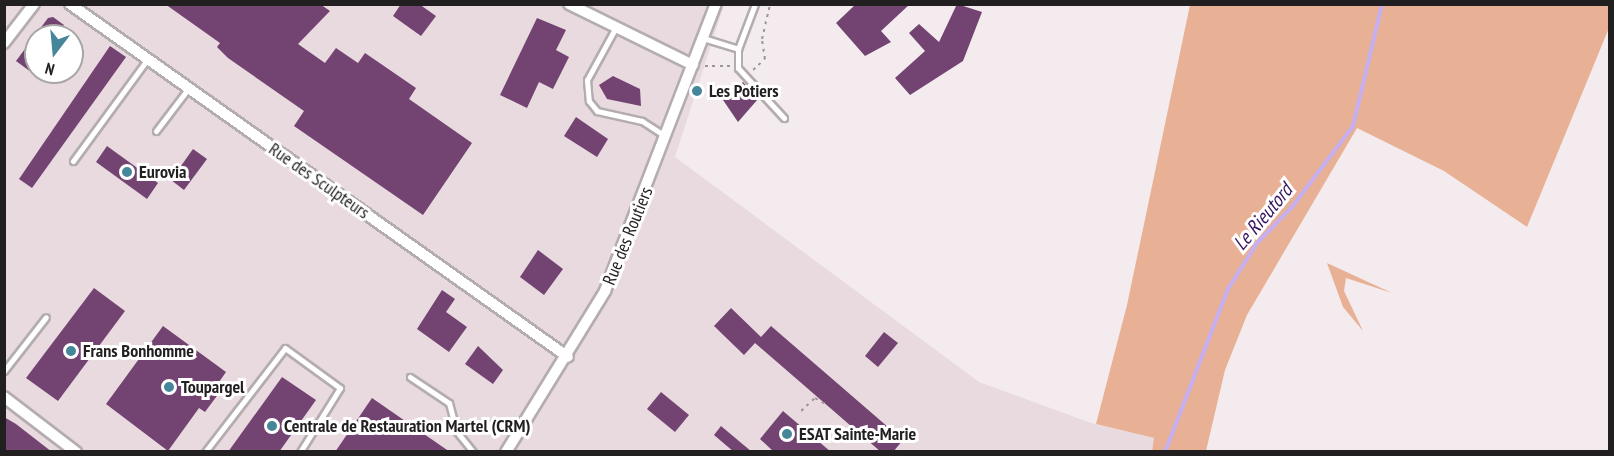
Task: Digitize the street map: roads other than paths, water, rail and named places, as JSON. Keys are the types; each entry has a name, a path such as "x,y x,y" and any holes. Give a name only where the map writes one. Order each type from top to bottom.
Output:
{"street":[{"path":"4,43 34,4"},
{"name":"Rue des Sculpteurs","path":"69,4 568,357"},
{"path":"569,4 693,65"},
{"name":"Rue des Routiers","path":"507,452 568,357 605,291 716,4"},
{"path":"4,398 76,452"}],"lane":[{"path":"755,4 738,49 738,68 784,118"},
{"path":"616,27 587,80 589,101 597,111 642,121 666,137"},
{"path":"704,38 738,49"},
{"path":"73,161 147,60"},
{"path":"156,131 188,89"},
{"path":"4,371 46,316"},
{"path":"206,452 285,348 340,388 300,452"},
{"path":"410,377 449,404 457,432 473,452"}],"waterway":[{"name":"Le Rieutord","path":"1165,452 1228,289 1257,243 1292,207 1353,126 1382,4"}],"place":[{"name":"Les Potiers","path":"697,91"},
{"name":"Eurovia","path":"127,172"},
{"name":"Frans Bonhomme","path":"71,351"},
{"name":"Toupargel","path":"169,387"},
{"name":"Centrale de Restauration Martel (CRM)","path":"272,426"},
{"name":"ESAT Sainte-Marie","path":"787,434"}]}
